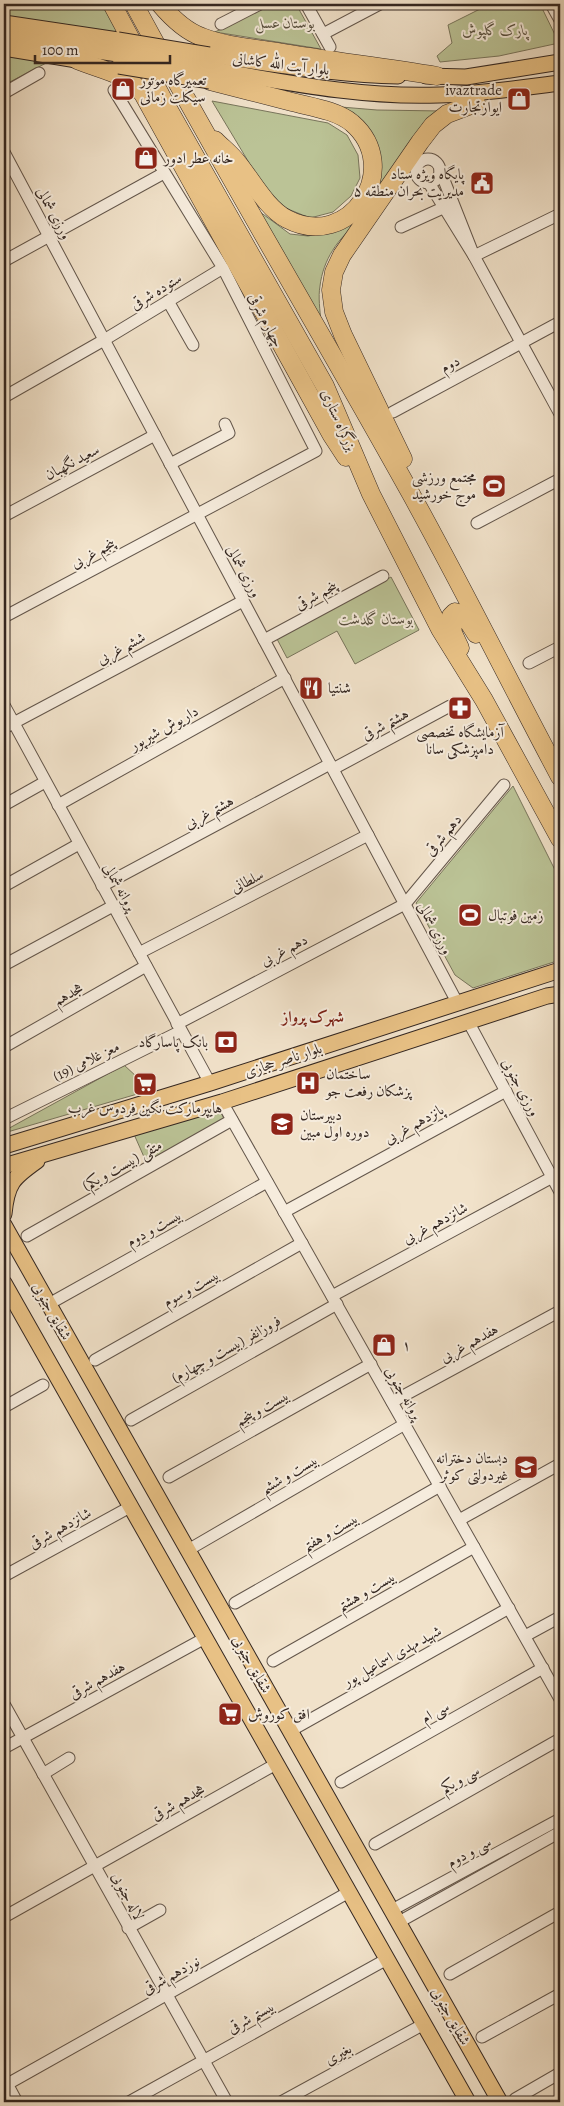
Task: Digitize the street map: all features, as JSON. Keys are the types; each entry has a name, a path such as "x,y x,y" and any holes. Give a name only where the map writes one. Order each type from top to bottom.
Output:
{"highway":[{"name":"بزرگراه ستاری","path":"112,4 166,105 324,386 371,494 440,629 484,700 560,839"},
{"name":"بزرگراه ستاری","path":"134,4 198,124 271,247 412,496 560,777"},
{"path":"166,6 178,23 200,37 225,44 436,76"},
{"path":"77,60 101,70 124,76 135,84 143,94 331,434 371,494"},
{"path":"198,124 236,160 271,206 286,218 302,225 315,228 334,224 351,214 364,200 372,182 372,159 364,138 352,123 332,112 209,68"},
{"path":"412,496 405,464 343,335 334,312 331,290 334,272 342,255 433,125 447,114 476,103"},
{"path":"484,700 471,668 453,633 450,616 455,612 464,615 489,660 511,686"}],"main road":[{"name":"بلوار آیت الله کاشانی","path":"4,23 118,53"},
{"name":"بلوار آیت الله کاشانی","path":"4,38 118,53 318,88 381,94 437,95 492,92 560,83"},
{"path":"4,48 77,60 118,53 209,68 342,100 440,105 476,103 492,92"},
{"name":"بلوار آیت الله کاشانی","path":"209,68 375,76 466,77 560,62"},
{"name":"بلوار ناصر حجازی","path":"4,1146 210,1084 558,971"},
{"name":"بلوار ناصر حجازی","path":"4,1166 222,1102 556,994"},
{"path":"4,1214 8,1190 14,1177 47,1154"},
{"name":"شقایق جنوبی","path":"4,1225 290,1731 400,1914 500,2102"},
{"name":"شقایق جنوبی","path":"4,1283 468,2102"}],"street":[{"path":"221,24 260,4"},
{"path":"306,4 330,47"},
{"path":"323,34 380,4"},
{"path":"551,4 560,20"},
{"path":"4,92 38,73"},
{"name":"چهارم شرقی","path":"114,90 223,268 316,452 197,514"},
{"name":"ورزی شمالی","path":"4,152 458,1004"},
{"path":"440,170 436,180 429,183 421,181 416,175 416,168 420,161 427,158 435,160 440,170 474,256"},
{"path":"4,261 164,173"},
{"path":"429,183 474,256 560,414"},
{"path":"401,227 445,207"},
{"path":"474,256 560,214"},
{"name":"ستوده شرقی","path":"4,397 104,340 223,268"},
{"path":"168,302 193,345"},
{"name":"دوم","path":"393,412 560,322"},
{"path":"170,464 229,433 225,424"},
{"name":"سعید نگهبان","path":"4,516 155,435"},
{"path":"477,523 560,479"},
{"name":"پنجم غربی","path":"4,617 197,514"},
{"name":"پنجم شرقی","path":"264,640 383,576"},
{"name":"ششم غربی","path":"8,725 243,601"},
{"path":"529,663 560,647"},
{"name":"داریوش شیرپور","path":"58,805 285,678"},
{"name":"پروانه شمالی","path":"4,705 8,725 58,805 210,1084"},
{"name":"هشتم شرقی","path":"332,766 450,706"},
{"name":"هشتم غربی","path":"102,886 332,766"},
{"path":"4,805 45,782"},
{"name":"دهم شرقی","path":"405,904 504,785"},
{"name":"سلطانی","path":"139,954 368,835"},
{"path":"4,886 79,844"},
{"name":"دهم غربی","path":"179,1027 405,904"},
{"path":"4,965 113,906"},
{"name":"هجدهم","path":"4,1047 146,966"},
{"name":"ورزی جنوبی","path":"469,1022 506,1091 556,1175 560,1192"},
{"name":"معز غلامی (19)","path":"4,1119 179,1027"},
{"name":"پانزدهم غربی","path":"284,1212 506,1091"},
{"name":"پروانه جنوبی","path":"222,1102 560,1699"},
{"name":"متقی (بیست و یکم)","path":"27,1236 232,1120"},
{"name":"شانزدهم غربی","path":"334,1300 556,1175"},
{"name":"بیست و دوم","path":"56,1300 267,1182"},
{"name":"بیست و سوم","path":"96,1360 302,1243"},
{"name":"فروزانفر (بیست و چهارم)","path":"130,1420 334,1300"},
{"name":"هفدهم غربی","path":"392,1402 560,1311"},
{"name":"بیست و پنجم","path":"169,1477 371,1364"},
{"path":"4,1407 43,1385"},
{"name":"بیست و ششم","path":"188,1550 405,1424"},
{"path":"459,1520 560,1464"},
{"name":"بیست و هفتم","path":"235,1603 440,1486"},
{"name":"شانزدهم شرقی","path":"4,1576 130,1506"},
{"name":"بیست و هشتم","path":"273,1661 474,1547"},
{"name":"شهید مهدی اسماعیل پور","path":"290,1731 509,1608"},
{"path":"525,1636 560,1617"},
{"name":"هفدهم شرقی","path":"4,1748 205,1638"},
{"name":"سی ام","path":"341,1782 543,1668"},
{"name":"لاله جنوبی","path":"4,1704 227,2102"},
{"name":"سی و یکم","path":"374,1844 560,1739"},
{"path":"43,1774 69,1758"},
{"name":"هجدهم شرقی","path":"4,1917 276,1764"},
{"name":"سی و دوم","path":"400,1914 474,1866 560,1819"},
{"name":"سی و دوم","path":"400,1914 479,1877 560,1832"},
{"path":"474,1866 479,1877"},
{"name":"نوزدهم شرقی","path":"5,2083 349,1892"},
{"path":"128,1928 160,1910"},
{"path":"450,1974 560,1912"},
{"name":"بیستم شرقی","path":"129,2102 387,1959"},
{"path":"482,2038 560,1994"},
{"name":"بغیری","path":"281,2102 424,2024"},
{"path":"516,2099 560,2073"},
{"path":"5,2083 17,2102"}],"green space":[{"path":"4,4 105,4 122,36 4,18"},
{"name":"بوستان عسل","path":"273,4 296,4 321,49 215,32"},
{"name":"پارک گلپوش","path":"490,4 540,4 559,43 499,56 440,62 437,56 452,43 448,25"},
{"path":"4,53 50,61 4,85"},
{"path":"212,101 328,123 347,135 358,155 360,178 351,196 333,212 310,218 283,207 266,191"},
{"path":"329,106 377,110 442,111 358,223 333,250 324,267 320,286 321,322 256,209 290,234 308,236 332,231 379,168"},
{"name":"بوستان گلدشت","path":"391,577 419,630 355,664 337,631 287,658 277,639"},
{"path":"513,786 560,880 560,960 473,988 455,975 416,903"},
{"path":"124,1065 151,1090 4,1133 4,1131"},
{"path":"217,1104 226,1123 148,1166 133,1132"}],"place":[{"name":"تعمیرگاه موتور سیکلت زمانی","path":"123,89"},
{"name":"ivaztrade ایوازتجارت","path":"519,99"},
{"name":"خانه عطر ادور","path":"146,158"},
{"name":"پایگاه ویژه ستاد مدیریت بحران منطقه ۵","path":"482,183"},
{"name":"مجتمع ورزشی موج خورشید","path":"494,486"},
{"name":"شنتیا","path":"311,688"},
{"name":"آزمایشگاه تخصصی دامپزشکی سانا","path":"460,708"},
{"name":"زمین فوتبال","path":"470,915"},
{"name":"بانک پاسارگاد","path":"226,1042"},
{"name":"ساختمان پزشكان رفعت جو","path":"308,1083"},
{"name":"هایپرمارکت نگین فردوس غرب","path":"145,1084"},
{"name":"دبیرستان دوره اول مبین","path":"282,1124"},
{"name":"۱","path":"384,1345"},
{"name":"دبستان دخترانه غیردولتی کوثر","path":"526,1467"},
{"name":"افق کوروش","path":"230,1714"}],"district":[{"name":"شهرک پرواز","path":"313,1017"}]}
